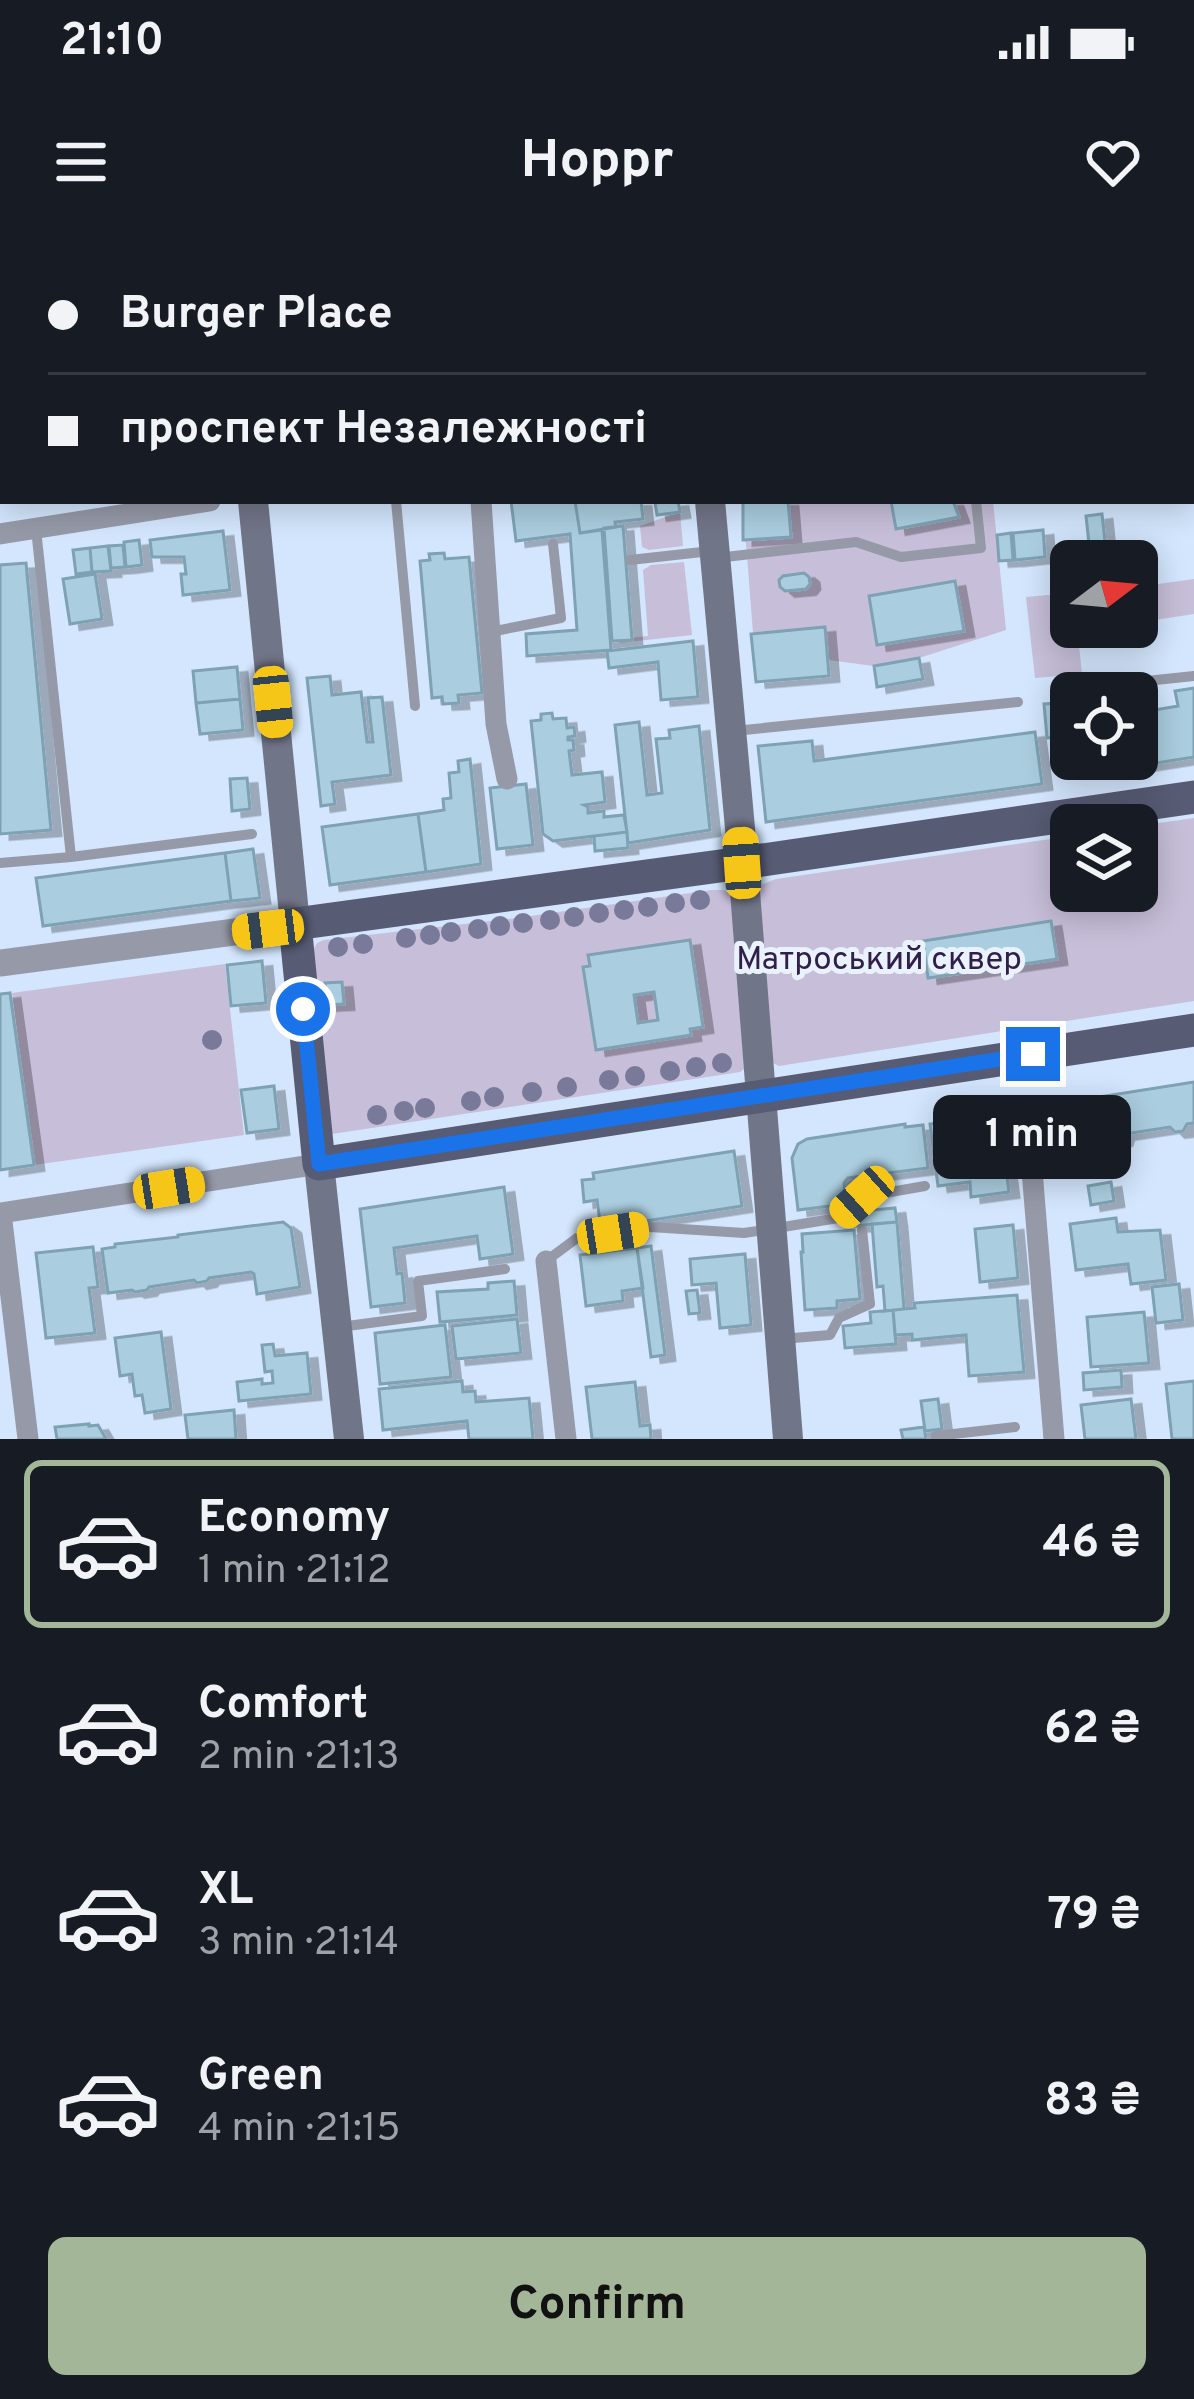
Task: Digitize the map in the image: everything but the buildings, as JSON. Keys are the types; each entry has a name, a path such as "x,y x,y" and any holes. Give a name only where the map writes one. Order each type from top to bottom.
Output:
{"main road":[{"path":"253,504 349,1439"},
{"path":"710,504 788,1439"},
{"path":"295,924 1194,797"},
{"path":"319,1164 1194,1030"}],"street":[{"path":"0,535 191,504"},
{"path":"481,504 496,724 507,779"},
{"path":"0,963 295,924"},
{"path":"1030,1146 1054,1439"},
{"path":"28,1439 0,1213 319,1164"},
{"path":"546,1261 566,1439"}],"lane":[{"path":"396,504 415,706"},
{"path":"630,560 856,542 901,557 981,548 976,504"},
{"path":"36,529 71,857"},
{"path":"488,633 561,618 553,544"},
{"path":"1158,680 1194,676"},
{"path":"731,731 1018,702"},
{"path":"0,862 252,834"},
{"path":"546,1261 577,1238 650,1227 744,1233 771,1229 838,1218 862,1197 925,1186"},
{"path":"780,1339 830,1335 839,1318 870,1304 862,1230"},
{"path":"337,1328 422,1316 418,1281 505,1269"},
{"path":"936,1439 1015,1427"}],"green space":[{"path":"743,504 993,504 1006,630 919,658 874,666 828,660 824,627 753,633"},
{"path":"680,512 683,546 642,547 640,526"},
{"path":"684,562 692,635 619,643 618,639 648,636 643,570"},
{"path":"1194,579 1194,614 1158,620 1158,584"},
{"path":"1050,595 1050,648 1079,648 1082,672 1050,672 1050,677 1035,678 1026,597"},
{"name":"Матроський сквер","path":"1194,818 1194,1001 779,1066 773,1063 759,889 763,884 1050,839 1050,912 1158,912 1158,823"},
{"path":"711,890 731,894 744,1069 740,1072 332,1134 311,954 317,943"},
{"path":"225,964 244,1135 34,1165 12,993"}],"route":[{"path":"303,1009 319,1164 1033,1054"}]}
